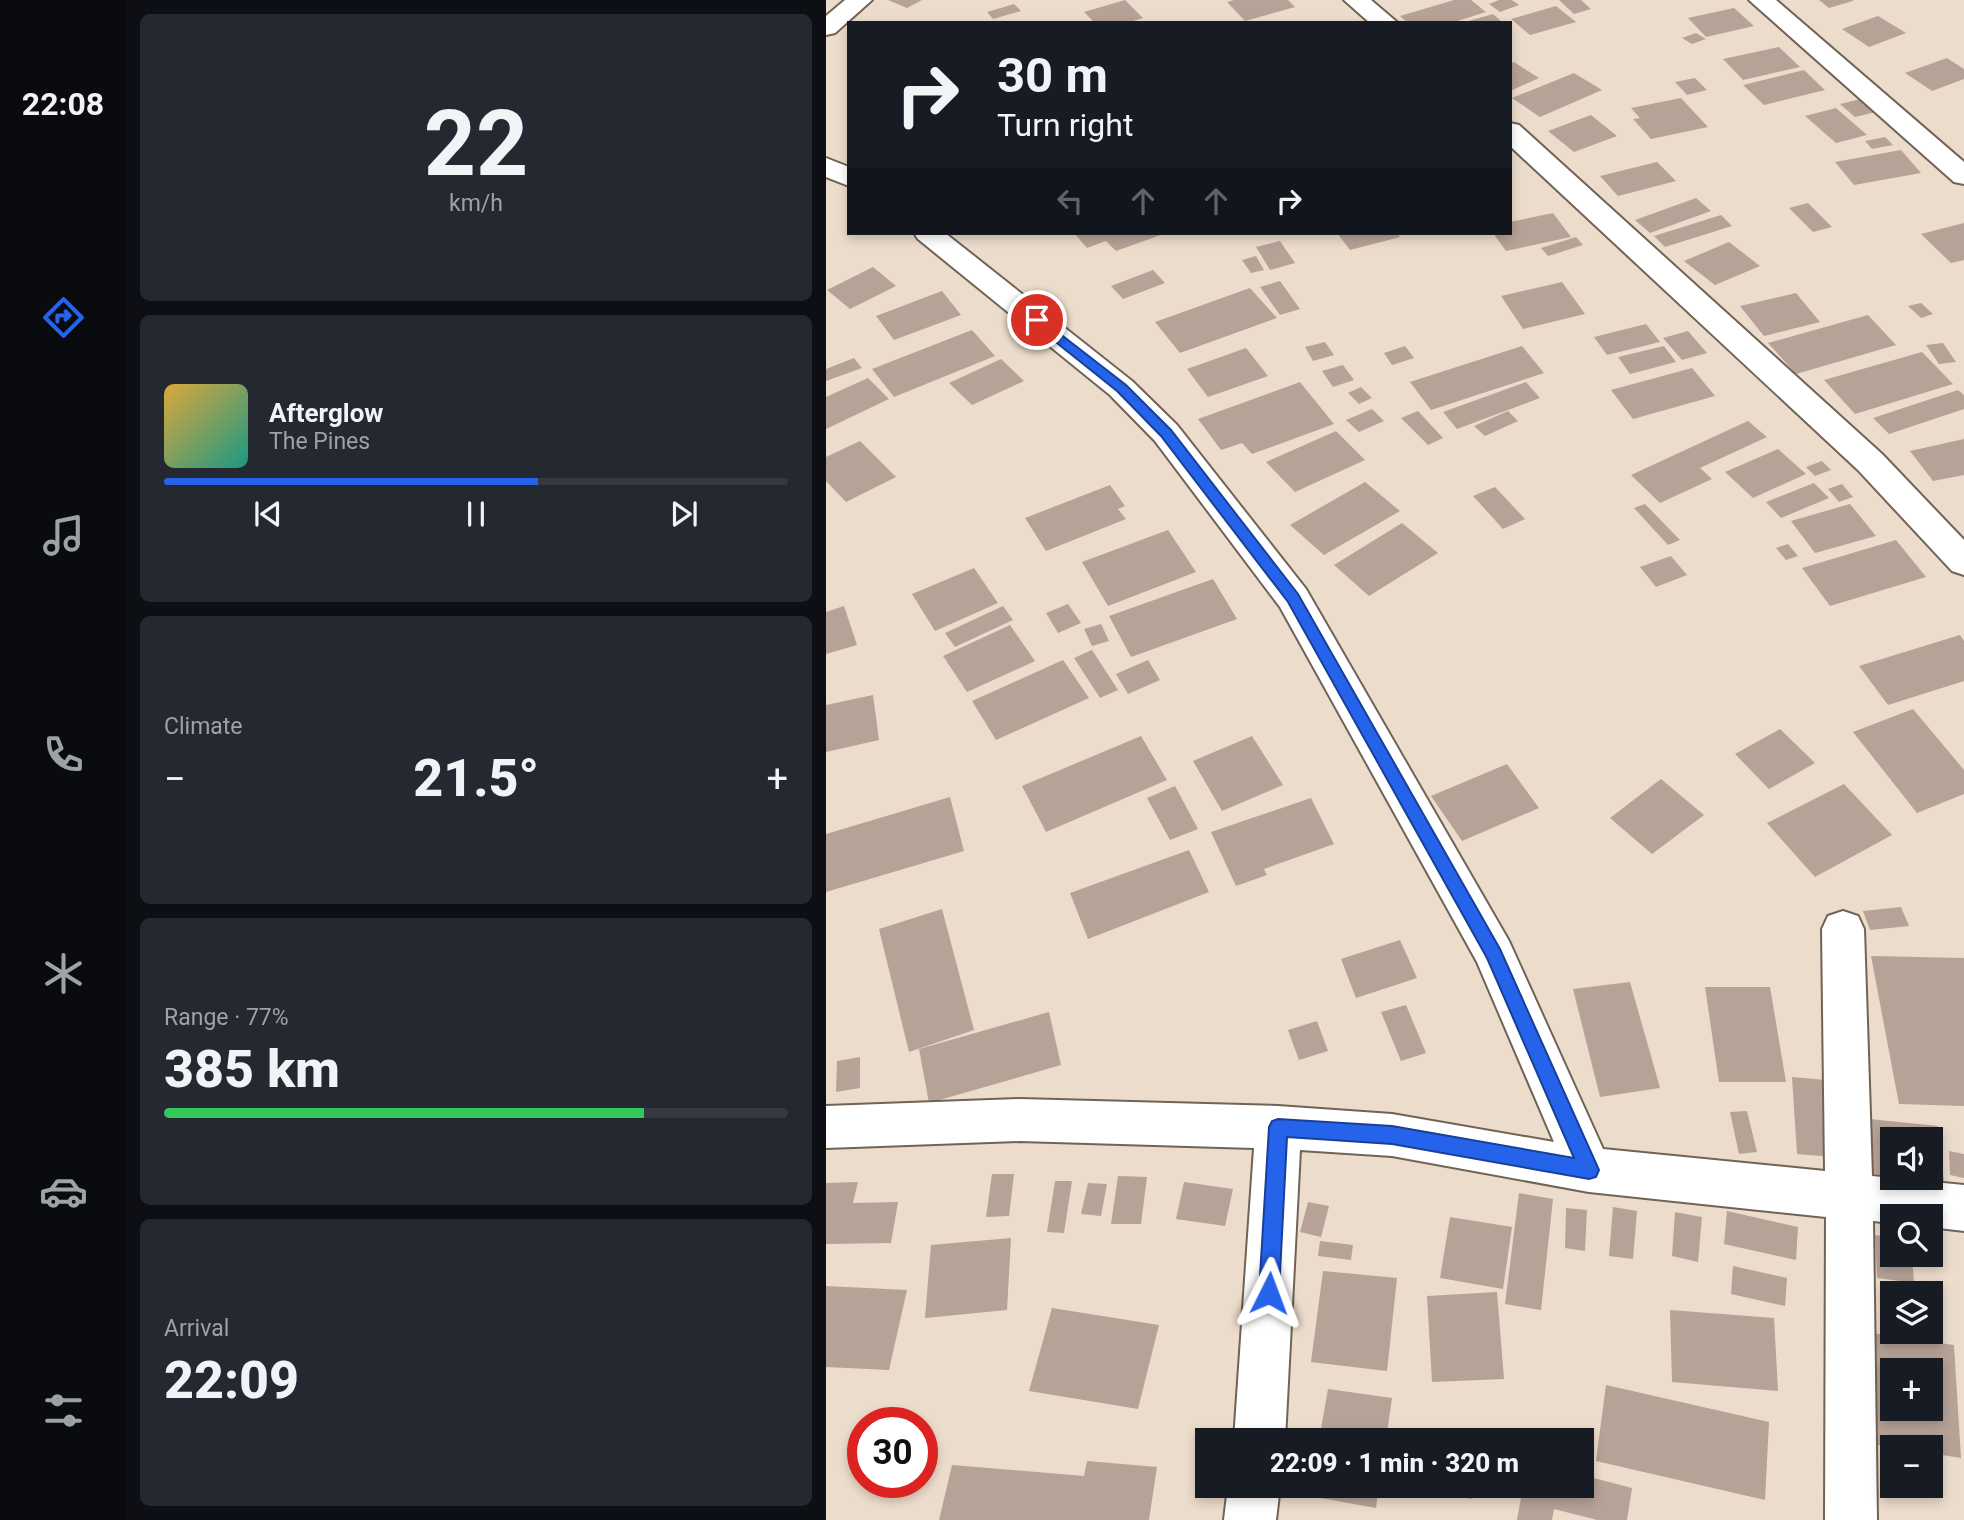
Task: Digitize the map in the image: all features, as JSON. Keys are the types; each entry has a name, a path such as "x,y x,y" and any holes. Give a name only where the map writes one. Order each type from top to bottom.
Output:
{"street":[{"path":"826,28 860,0"},
{"path":"1356,0 1383,21"},
{"path":"1761,0 1964,176"},
{"path":"1512,133 1870,462 1964,562"},
{"path":"826,166 847,177"},
{"path":"933,235 1130,397 1166,433 1293,598 1494,954 1589,1170"},
{"path":"1843,929 1849,1198 1851,1520"},
{"path":"826,1127 1020,1120 1278,1127 1392,1135 1589,1170 1964,1208"},
{"path":"1260,1428 1278,1127"},
{"path":"1250,1520 1253,1498"}],"building":[{"path":"888,0 922,0 907,8"},
{"path":"1125,0 1143,18 1133,21 1093,21 1084,12"},
{"path":"1288,0 1295,7 1245,21 1227,2"},
{"path":"1454,0 1471,0 1486,12 1457,21 1406,21 1400,16"},
{"path":"1499,0 1512,0 1519,5 1500,12 1489,4"},
{"path":"1559,0 1581,0 1591,9 1574,14"},
{"path":"1819,0 1853,0 1853,1 1829,8"},
{"path":"1014,4 1021,11 993,19 987,12"},
{"path":"1556,6 1576,22 1530,35 1511,19"},
{"path":"1734,8 1754,26 1706,37 1688,18"},
{"path":"1493,14 1501,21 1468,21"},
{"path":"1878,16 1906,33 1869,47 1842,29"},
{"path":"1696,33 1706,39 1692,44 1682,38"},
{"path":"1779,47 1800,67 1743,80 1723,59"},
{"path":"1947,58 1964,69 1964,79 1932,91 1905,73"},
{"path":"1514,62 1539,78 1512,90"},
{"path":"1804,70 1825,90 1764,105 1743,85"},
{"path":"1574,73 1602,90 1540,117 1512,98"},
{"path":"1695,78 1707,90 1687,95 1675,82"},
{"path":"1681,98 1708,127 1651,139 1633,119 1640,118 1631,108"},
{"path":"1865,98 1880,111 1855,117 1840,104"},
{"path":"1836,108 1867,135 1836,143 1805,116"},
{"path":"1591,115 1617,136 1574,152 1548,131"},
{"path":"1885,137 1893,145 1872,149 1865,141"},
{"path":"1901,150 1921,173 1854,185 1835,162"},
{"path":"1657,162 1676,181 1618,196 1600,176"},
{"path":"1696,198 1711,211 1650,233 1635,220"},
{"path":"1808,203 1832,227 1813,232 1789,208"},
{"path":"1553,213 1571,237 1506,251 1494,235 1512,235 1512,222"},
{"path":"1721,215 1732,226 1665,247 1654,236"},
{"path":"1964,223 1964,260 1951,263 1921,234"},
{"path":"1076,235 1160,235 1116,251 1106,241 1087,248"},
{"path":"1339,235 1400,237 1350,250"},
{"path":"1576,237 1583,245 1548,256 1541,248"},
{"path":"1280,241 1295,263 1270,270 1256,247"},
{"path":"1729,242 1760,266 1715,285 1684,261"},
{"path":"1256,256 1264,270 1251,273 1242,260"},
{"path":"873,267 896,286 850,309 827,290"},
{"path":"1153,270 1165,283 1123,299 1111,286"},
{"path":"1280,281 1300,309 1280,315 1260,287"},
{"path":"1562,282 1585,314 1523,329 1501,296"},
{"path":"1250,288 1277,318 1180,353 1155,322"},
{"path":"942,291 961,315 894,340 876,316"},
{"path":"1796,293 1820,322 1764,336 1740,306"},
{"path":"1921,303 1933,314 1921,318 1908,306"},
{"path":"1868,315 1896,345 1796,374 1768,343"},
{"path":"1646,324 1660,342 1607,355 1594,337"},
{"path":"972,330 995,356 894,397 872,369"},
{"path":"1688,331 1707,353 1682,360 1663,338"},
{"path":"1325,342 1334,355 1313,361 1305,347"},
{"path":"1943,343 1956,362 1939,364 1926,345"},
{"path":"1405,346 1414,358 1392,365 1384,353"},
{"path":"1522,346 1544,373 1431,410 1410,382"},
{"path":"1664,346 1676,362 1630,374 1618,357"},
{"path":"1246,348 1268,376 1208,397 1187,369"},
{"path":"1922,352 1953,384 1855,414 1824,380"},
{"path":"854,358 862,368 826,381 826,369"},
{"path":"1001,359 1024,381 972,405 949,383"},
{"path":"1343,365 1354,380 1333,387 1322,371"},
{"path":"1692,368 1715,396 1633,419 1611,390"},
{"path":"868,378 889,399 826,429 826,397"},
{"path":"1300,382 1334,424 1252,454 1242,443 1221,450 1198,419"},
{"path":"1526,382 1540,398 1457,429 1443,412"},
{"path":"1361,387 1372,398 1359,404 1348,393"},
{"path":"1958,390 1964,395 1964,409 1889,434 1873,418"},
{"path":"1372,409 1384,421 1359,432 1346,420"},
{"path":"1418,411 1443,438 1428,445 1401,418"},
{"path":"1508,411 1518,421 1485,436 1474,426"},
{"path":"1748,421 1767,437 1700,468 1712,479 1660,503 1631,475"},
{"path":"1336,431 1365,460 1295,492 1266,462"},
{"path":"1964,439 1964,475 1933,481 1910,451"},
{"path":"860,441 896,477 846,502 826,481 826,457"},
{"path":"1778,449 1806,474 1753,498 1725,472"},
{"path":"1822,461 1831,470 1815,476 1806,467"},
{"path":"1365,482 1400,511 1324,555 1290,525"},
{"path":"1814,483 1829,498 1781,518 1766,502"},
{"path":"1842,484 1853,497 1839,502 1828,489"},
{"path":"1110,485 1125,506 1118,509 1126,519 1046,551 1025,518"},
{"path":"1495,487 1525,519 1503,529 1473,496"},
{"path":"1645,504 1680,540 1668,545 1634,508"},
{"path":"1850,504 1876,536 1815,553 1791,521"},
{"path":"1402,523 1438,553 1369,596 1334,565"},
{"path":"1168,530 1196,572 1108,606 1082,562"},
{"path":"1896,540 1926,577 1830,606 1802,568"},
{"path":"1788,544 1798,556 1786,560 1776,548"},
{"path":"1671,556 1687,575 1656,587 1640,567"},
{"path":"974,568 998,603 935,631 912,594"},
{"path":"1213,579 1237,619 1131,657 1109,616"},
{"path":"1068,604 1081,623 1058,633 1046,613"},
{"path":"844,606 857,645 826,654 826,612"},
{"path":"1003,606 1013,620 955,647 945,633"},
{"path":"1101,624 1109,641 1092,646 1084,629"},
{"path":"1010,625 1035,661 967,692 943,656"},
{"path":"1960,635 1964,641 1964,681 1888,705 1859,666"},
{"path":"1092,650 1118,690 1100,698 1074,658"},
{"path":"1063,660 1089,698 996,740 972,701"},
{"path":"1148,660 1160,680 1128,694 1116,674"},
{"path":"873,695 879,740 826,752 826,705"},
{"path":"1913,709 1964,770 1964,794 1917,813 1853,732"},
{"path":"1780,729 1815,763 1769,789 1735,754"},
{"path":"1141,736 1167,780 1046,832 1022,786"},
{"path":"1252,736 1283,785 1222,811 1193,761"},
{"path":"1507,764 1539,808 1462,841 1431,796"},
{"path":"1661,779 1704,815 1652,854 1610,818"},
{"path":"1844,784 1892,835 1815,877 1767,823"},
{"path":"1175,786 1198,829 1170,840 1147,798"},
{"path":"950,797 964,851 826,892 826,834"},
{"path":"1311,798 1334,844 1264,869 1267,875 1236,886 1211,832"},
{"path":"1189,850 1209,892 1088,939 1070,893"},
{"path":"1901,907 1909,926 1870,930 1863,911"},
{"path":"942,909 974,1030 909,1052 879,929"},
{"path":"1400,940 1417,978 1356,998 1341,959"},
{"path":"1871,956 1964,958 1964,1106 1899,1104"},
{"path":"1630,982 1660,1088 1600,1097 1573,989"},
{"path":"1705,987 1770,987 1786,1082 1719,1082"},
{"path":"1406,1005 1426,1053 1401,1061 1381,1012"},
{"path":"1049,1012 1061,1065 929,1103 919,1049"},
{"path":"1317,1021 1328,1051 1299,1060 1288,1030"},
{"path":"860,1057 860,1088 836,1092 837,1061"},
{"path":"1792,1077 1826,1080 1834,1157 1797,1154"},
{"path":"1747,1111 1757,1152 1739,1154 1730,1112"},
{"path":"1860,1118 1938,1126 1880,1127 1880,1175 1865,1173"},
{"path":"1949,1151 1964,1154 1964,1178 1950,1175"},
{"path":"992,1174 1014,1174 1009,1216 986,1217"},
{"path":"1118,1176 1147,1177 1141,1224 1111,1224"},
{"path":"1055,1181 1072,1181 1064,1233 1047,1232"},
{"path":"858,1182 853,1203 898,1202 891,1243 826,1244 826,1183"},
{"path":"1184,1182 1233,1189 1225,1226 1176,1219"},
{"path":"1088,1183 1107,1184 1101,1216 1081,1214"},
{"path":"1519,1193 1553,1199 1541,1310 1505,1304"},
{"path":"1308,1202 1329,1206 1321,1237 1300,1232"},
{"path":"1613,1207 1637,1211 1633,1259 1609,1256"},
{"path":"1566,1208 1587,1210 1585,1251 1565,1248"},
{"path":"1727,1211 1798,1227 1796,1260 1724,1244"},
{"path":"1675,1212 1702,1217 1698,1262 1672,1256"},
{"path":"1450,1217 1512,1227 1503,1289 1440,1278"},
{"path":"1875,1235 1880,1236 1880,1267 1913,1267 1914,1281 1877,1278"},
{"path":"1011,1238 1007,1310 925,1318 931,1245"},
{"path":"1320,1241 1353,1245 1351,1260 1318,1256"},
{"path":"1733,1266 1787,1278 1785,1306 1731,1294"},
{"path":"1323,1271 1397,1278 1387,1371 1311,1362"},
{"path":"826,1286 907,1290 889,1370 826,1367"},
{"path":"1497,1292 1504,1379 1432,1382 1427,1296"},
{"path":"1052,1308 1159,1325 1138,1409 1029,1391"},
{"path":"1670,1310 1774,1318 1778,1391 1672,1382"},
{"path":"1873,1333 1880,1334 1880,1344 1954,1345 1961,1458 1943,1455 1943,1435 1880,1435 1880,1445 1877,1445"},
{"path":"1606,1385 1769,1422 1765,1500 1596,1461"},
{"path":"1328,1389 1392,1398 1388,1428 1321,1428"},
{"path":"1087,1461 1157,1467 1149,1520 939,1520 952,1465 1084,1476"},
{"path":"1594,1478 1632,1488 1627,1520 1597,1520 1554,1509 1552,1520 1517,1520 1521,1498 1594,1498"},
{"path":"1320,1498 1377,1498 1376,1508"}],"route":[{"path":"1037,320 1121,388 1166,433 1293,598 1494,954 1589,1170 1392,1135 1278,1127 1269,1293"}]}
